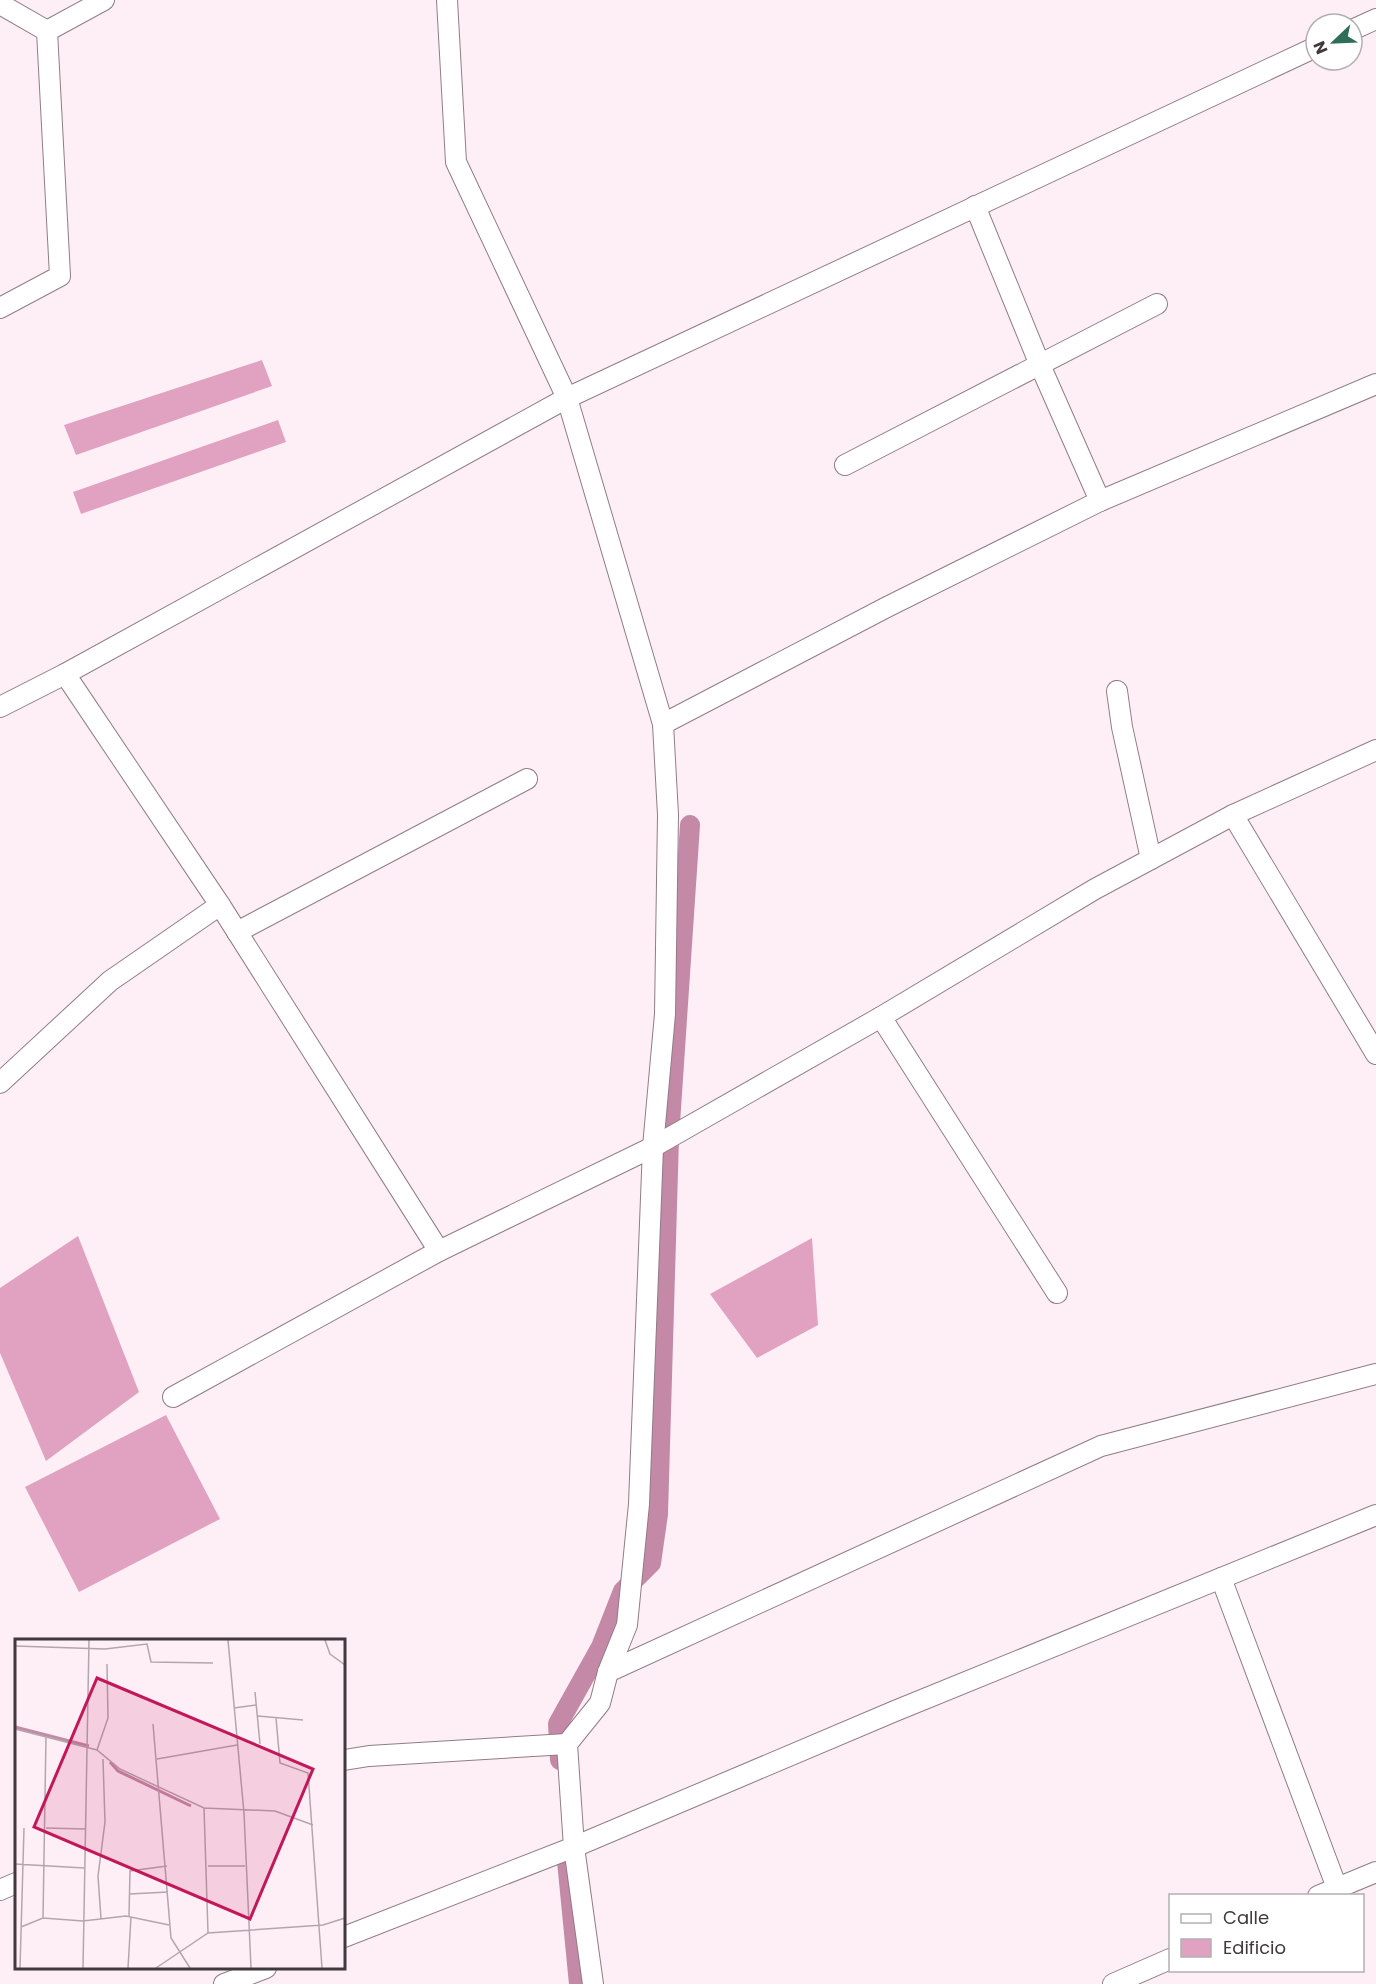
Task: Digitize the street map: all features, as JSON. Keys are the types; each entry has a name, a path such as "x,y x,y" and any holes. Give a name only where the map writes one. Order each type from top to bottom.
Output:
{"street":[{"path":"47,31 104,0"},
{"path":"447,0 456,162 567,398 663,724 668,816 665,1014 653,1146 639,1504 627,1625 608,1672 600,1703 567,1744 574,1847 593,1984"},
{"path":"0,4 47,31"},
{"path":"0,308 60,276 47,31"},
{"path":"0,707 65,674 567,398 1304,53"},
{"path":"975,206 1040,365 1100,501"},
{"path":"845,465 1157,304"},
{"path":"663,724 887,607 1100,501 1376,384"},
{"path":"65,674 220,905 440,1251"},
{"path":"1117,691 1122,727 1150,859"},
{"path":"173,1397 440,1251 653,1146 880,1017 1095,889 1150,859 1233,815 1376,750"},
{"path":"237,932 527,779"},
{"path":"1233,815 1376,1054"},
{"path":"0,1083 110,981 220,905"},
{"path":"880,1017 1057,1293"},
{"path":"608,1672 1101,1446 1376,1374"},
{"path":"345,1937 574,1847 906,1707 1376,1515"},
{"path":"1221,1578 1337,1888"},
{"path":"345,1760 369,1756 567,1744"},
{"path":"1323,1894 1376,1872"},
{"path":"0,1890 15,1883"},
{"path":"1113,1984 1169,1959"},
{"path":"224,1984 263,1969"}],"building":[{"path":"262,360 272,386 76,455 64,425"},
{"path":"278,420 286,442 81,514 73,492"},
{"path":"78,1236 139,1392 46,1461 0,1353 0,1288"},
{"path":"812,1238 818,1325 757,1358 710,1294"},
{"path":"166,1415 220,1519 79,1592 25,1487"}],"waterway":[{"path":"560,1760 558,1724 601,1647 623,1591 651,1563 658,1514 669,1138 690,825"},
{"path":"567,1861 579,1984"}]}
